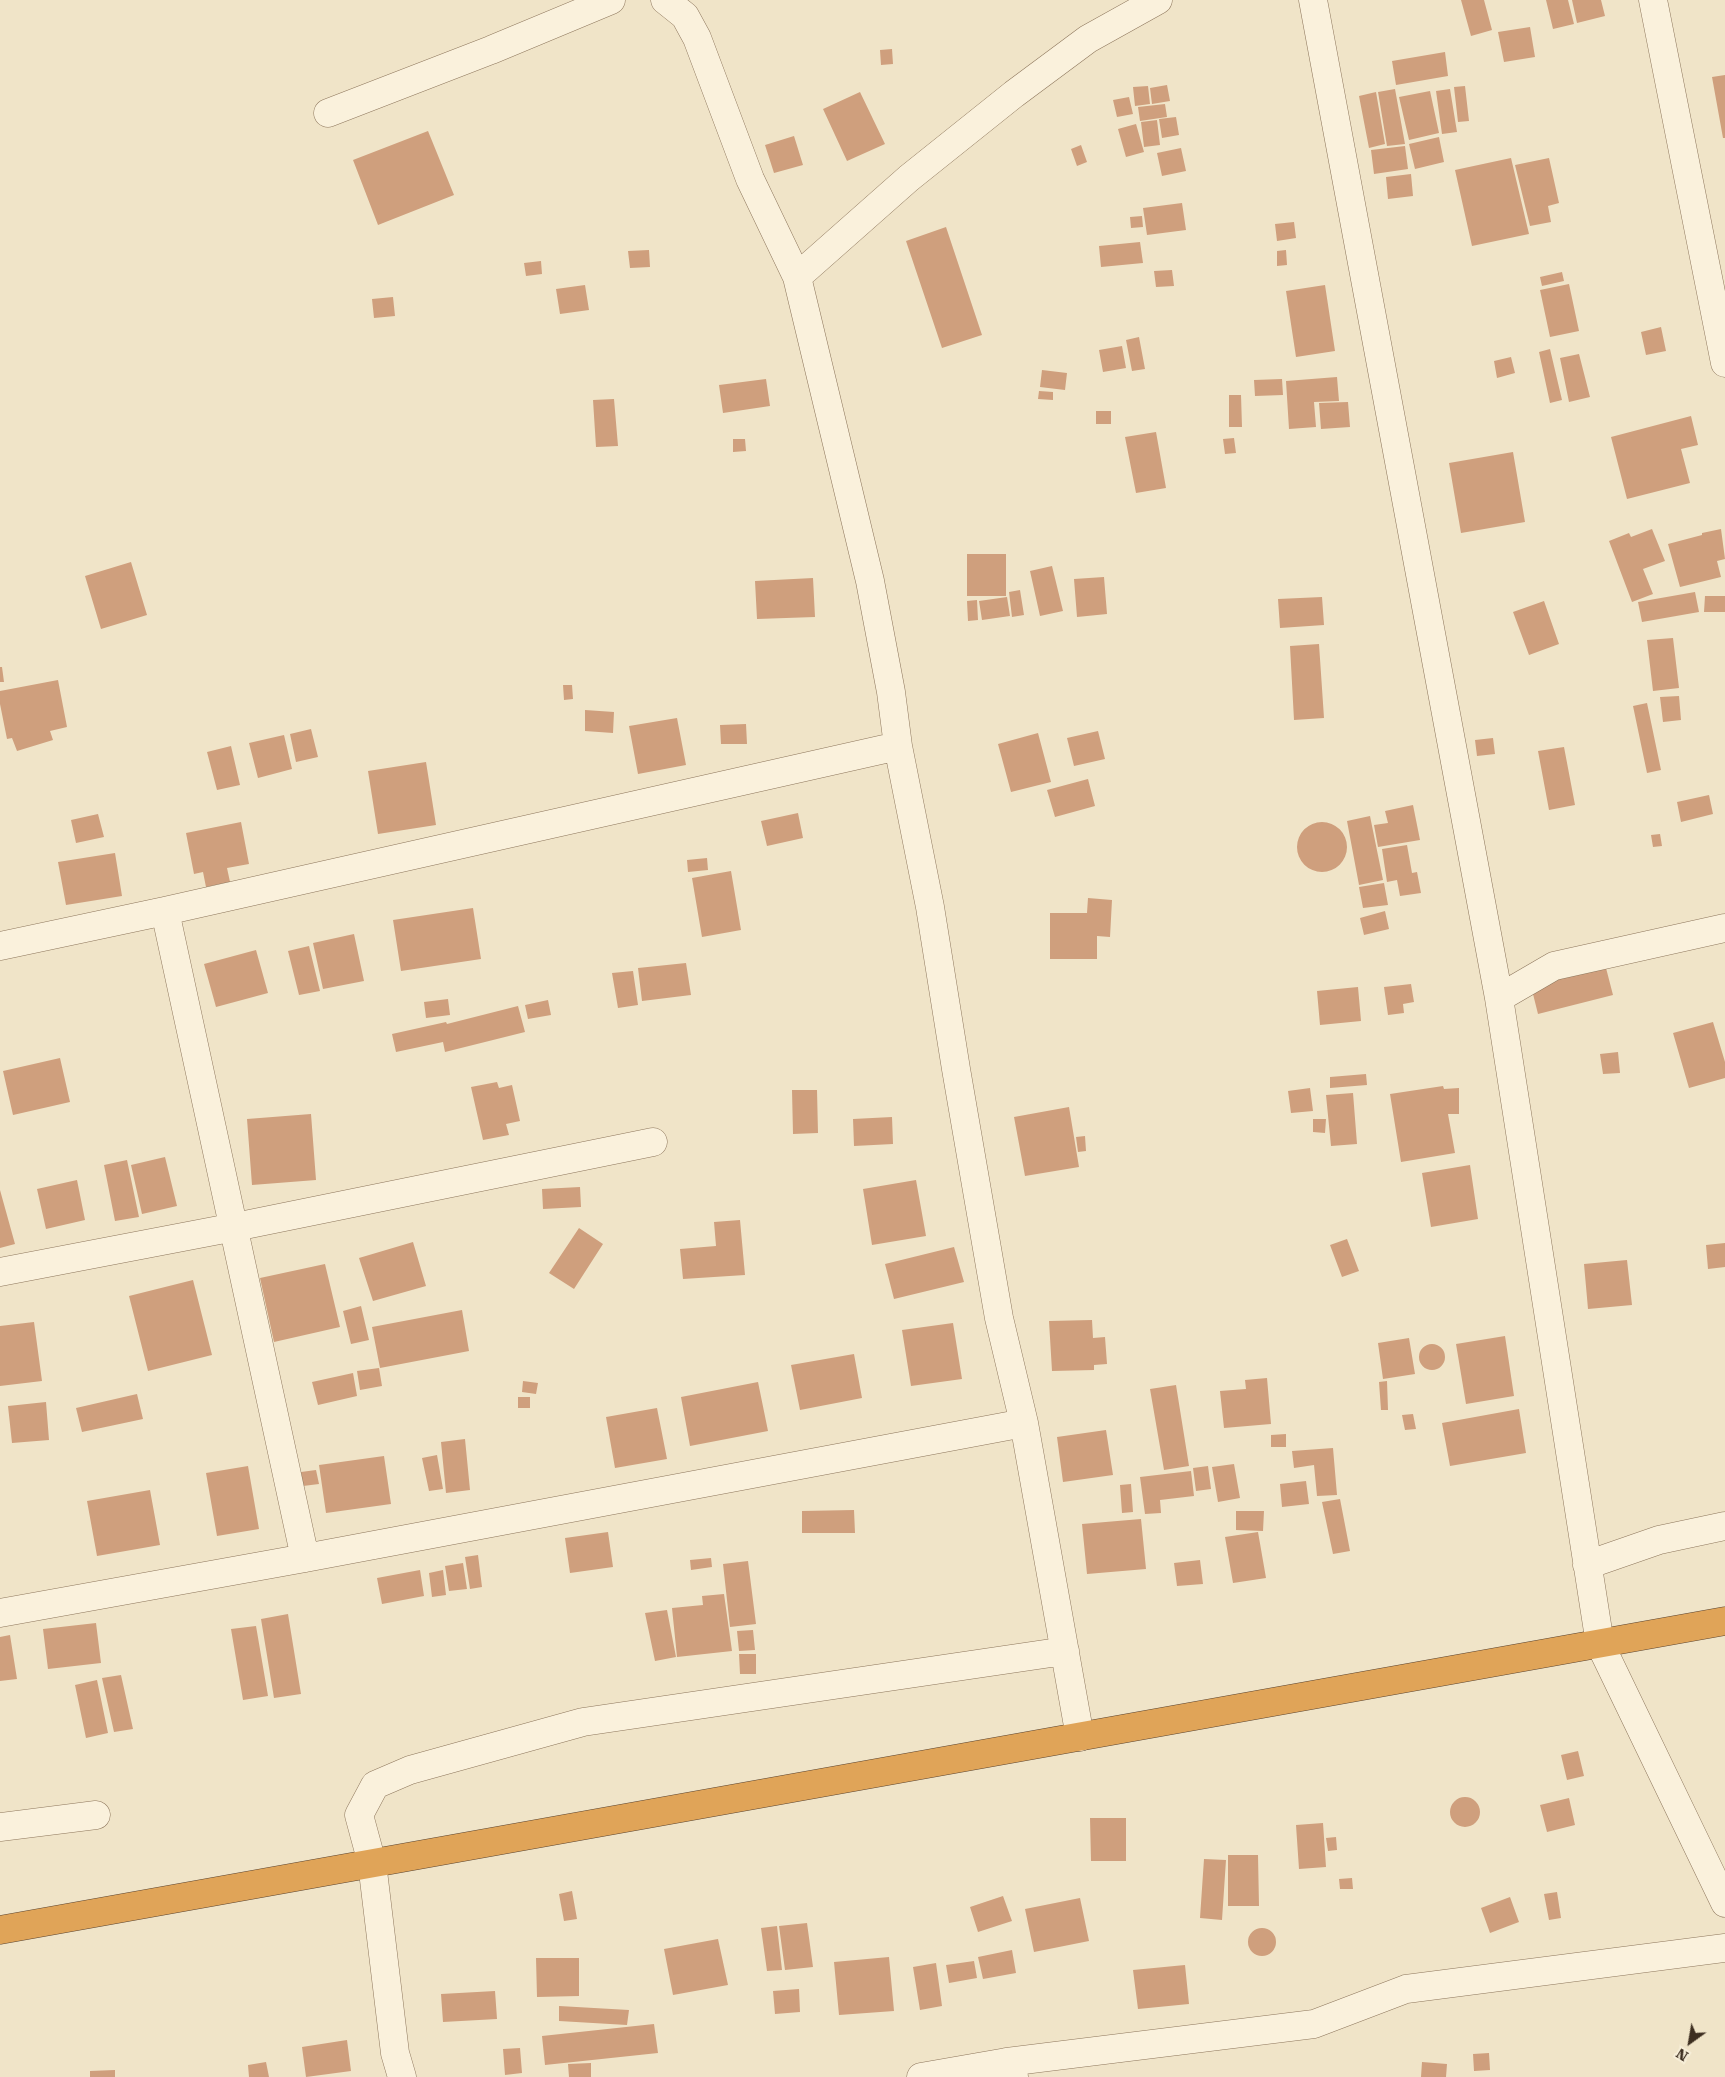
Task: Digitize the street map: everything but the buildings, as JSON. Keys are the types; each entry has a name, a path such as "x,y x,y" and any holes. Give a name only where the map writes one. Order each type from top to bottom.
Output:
{"highway":[{"path":"0,1930 1725,1622"}],"street":[{"path":"328,113 491,50 611,0"},
{"path":"665,0 685,16 696,38 750,180 797,277 870,581 891,692 898,746 930,907 999,1318 1024,1423 1080,1737"},
{"path":"797,277 909,178 1014,94 1088,39 1158,0"},
{"path":"1313,0 1499,998 1600,1644 1725,1903"},
{"path":"1653,0 1725,363"},
{"path":"0,946 166,912 898,746"},
{"path":"166,912 305,1558"},
{"path":"1499,998 1554,966 1725,928"},
{"path":"0,1272 235,1227 653,1142"},
{"path":"0,1613 305,1558 1024,1423"},
{"path":"1588,1565 1659,1540 1725,1526"},
{"path":"402,2077 395,2053 372,1863 359,1815 375,1785 410,1770 583,1722 1065,1651"},
{"path":"0,1827 96,1815"},
{"path":"921,2077 1011,2069 1314,2024 1406,1989 1725,1948"}]}
